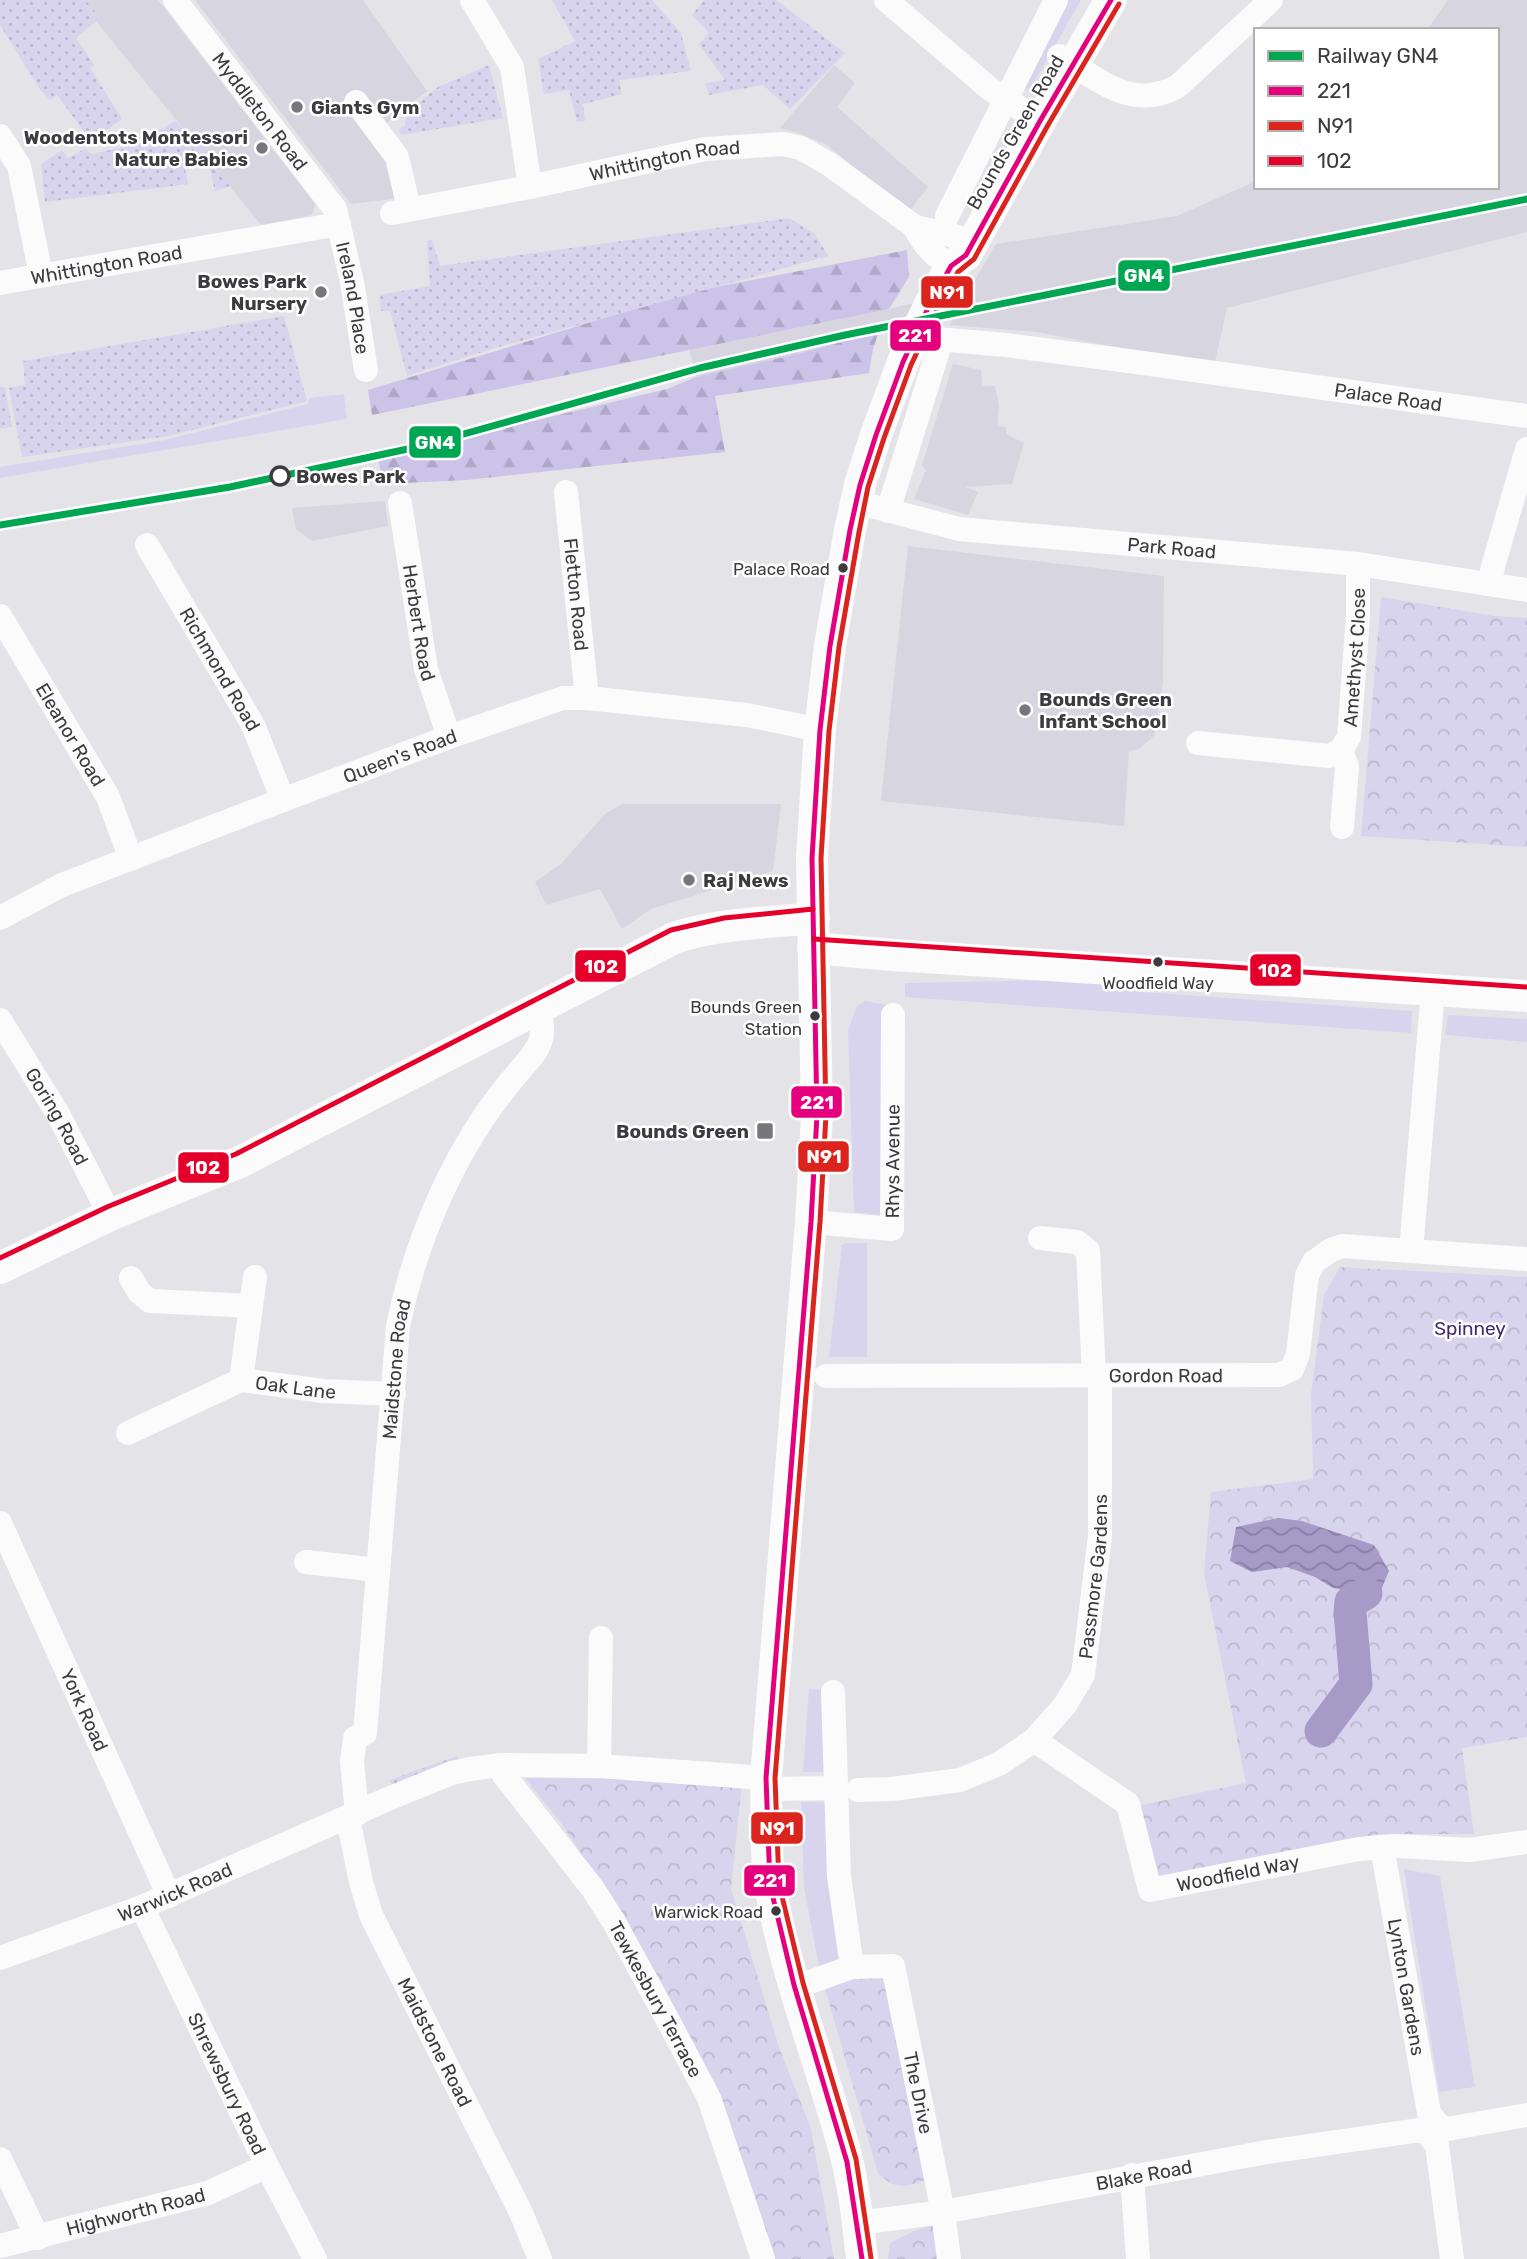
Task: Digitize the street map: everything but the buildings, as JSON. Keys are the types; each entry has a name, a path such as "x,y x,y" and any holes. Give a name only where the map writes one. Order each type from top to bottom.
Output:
{"main road":[{"name":"Bounds Green Road","path":"1066,60 1091,0"},
{"name":"Bounds Green Road","path":"862,2259 844,2151 793,1988 770,1882 766,1784 811,1222 817,1115 813,844 820,730 830,646 856,502 882,416 922,342 949,249 966,255 1024,111 1111,0"},
{"path":"0,1268 110,1215 240,1162 537,1007 691,932 755,923 814,933 893,955 1527,996"}],"street":[{"name":"Myddleton Road","path":"175,0 331,200 339,224"},
{"path":"472,0 512,66 530,187"},
{"path":"886,0 990,89 1024,111"},
{"path":"949,249 1024,111 1056,0"},
{"path":"1066,60 1128,95 1163,95 1178,86 1271,0"},
{"name":"Whittington Road","path":"356,102 397,157 400,211 530,187 705,149 782,144 801,148 829,164 915,227 921,241 932,255 949,249"},
{"path":"0,136 19,166 41,275"},
{"name":"Whittington Road","path":"0,283 339,224"},
{"name":"Ireland Place","path":"339,224 352,282 366,370"},
{"path":"888,510 915,428 922,342"},
{"name":"Palace Road","path":"922,342 1006,345 1527,416"},
{"path":"882,416 915,428"},
{"path":"1488,584 1527,449"},
{"name":"Fletton Road","path":"566,492 587,698"},
{"name":"Park Road","path":"856,502 959,529 1359,564 1527,590"},
{"name":"Herbert Road","path":"400,503 426,668 449,737"},
{"name":"Richmond Road","path":"147,545 253,725 283,800"},
{"name":"Amethyst Close","path":"1198,743 1329,756 1341,750 1349,737 1359,564"},
{"name":"Eleanor Road","path":"0,616 108,797 131,859"},
{"name":"Queen's Road","path":"0,918 62,885 449,737 563,698 587,698 754,718 820,730"},
{"name":"Amethyst Close","path":"1341,750 1347,767 1342,827"},
{"path":"1433,990 1410,1251 1527,1259"},
{"name":"Maidstone Road","path":"537,1007 544,1024 540,1045 503,1089 459,1158 437,1203 404,1296 398,1326 365,1733 355,1738 352,1761 352,1816 361,1882 371,1915 522,2215 540,2259"},
{"name":"Rhys Avenue","path":"811,1222 892,1229 892,1015"},
{"name":"Goring Road","path":"0,1020 58,1114 110,1215"},
{"name":"Passmore Gardens","path":"766,1784 892,1789 960,1780 999,1764 1034,1740 1065,1705 1083,1675 1100,1536 1097,1376 1088,1251 1077,1242 1041,1238"},
{"name":"Gordon Road","path":"826,1376 1279,1375 1292,1369 1298,1354 1307,1275 1314,1262 1331,1250 1343,1247 1410,1251"},
{"path":"242,1380 255,1277"},
{"path":"131,1278 139,1292 149,1301 251,1306"},
{"name":"Oak Lane","path":"128,1433 242,1380 323,1391 394,1394"},
{"name":"York Road","path":"0,1523 169,1896"},
{"path":"306,1562 378,1570"},
{"path":"599,1766 601,1637"},
{"path":"834,1692 846,1789 839,1876 852,1967"},
{"name":"Woodfield Way","path":"1034,1740 1128,1804 1150,1889 1359,1849 1382,1847 1469,1850 1527,1842"},
{"path":"501,1765 599,1766 766,1784"},
{"name":"Warwick Road","path":"0,1958 169,1896 452,1773 501,1765"},
{"name":"Tewkesbury Terrace","path":"501,1765 504,1774 593,1889 614,1922 709,2098 763,2259"},
{"name":"Lynton Gardens","path":"1382,1847 1437,2145 1452,2259"},
{"name":"Shrewsbury Road","path":"142,1906 267,2166 315,2259"},
{"name":"The Drive","path":"793,1988 852,1967 893,1966 943,2212 949,2259"},
{"name":"Blake Road","path":"858,2223 943,2212 1132,2175 1527,2115"},
{"path":"0,2160 38,2238"},
{"name":"Highworth Road","path":"0,2246 208,2193 267,2166"},
{"path":"1132,2175 1138,2259"}],"shaded area":[{"path":"79,0 158,0 315,204 312,215 261,225"},
{"path":"195,0 363,0 427,91 380,128 400,198 351,204"},
{"path":"1448,0 1527,0 1527,232 1227,308 1214,366 1037,332 950,325 954,316 696,377 689,350 969,290 996,244 1177,216 1254,182 1254,189 1499,189 1499,28 1428,28"},
{"path":"834,65 855,83 837,107 928,187 909,212 827,145 780,128"},
{"path":"953,364 981,370 982,386 995,386 999,405 997,426 1006,427 1006,434 1024,443 1012,484 965,487 978,492 968,515 914,499 926,470 922,465"},
{"path":"385,501 388,526 312,541 296,529 292,508"},
{"name":"Bounds Green Infant School","path":"908,546 1164,576 1163,683 1154,736 1139,749 1129,751 1124,826 881,801"},
{"path":"623,804 781,804 773,871 651,909 622,929 600,889 546,905 535,882 561,864 606,813"}],"green space":[{"path":"0,0 85,0 100,18 76,38 94,65 90,68 122,119 91,141 57,95 50,100 39,88 0,25"},
{"path":"552,0 652,0 681,33 691,71 619,80 622,94 583,104 585,121 577,122 569,90 544,94 538,59 575,41"},
{"path":"704,0 776,0 845,53 790,109 763,85 709,95 705,83 725,80 699,44 709,33 692,15"},
{"path":"1064,0 1081,0 1032,86 1024,88"},
{"path":"489,65 503,118 401,135 399,129 405,125 406,113 438,87"},
{"path":"175,121 198,143 230,186 215,191 208,160 184,164 188,184 45,202 41,164 62,150 68,158 85,149 92,154 160,139 156,132"},
{"path":"789,218 815,234 828,256 495,348 407,376 390,311 381,311 380,295 430,286 427,241 432,240 440,266"},
{"path":"907,250 909,277 889,309 372,415 368,390 686,293"},
{"path":"284,316 307,401 168,436 22,457 9,388 25,385 23,361"},
{"path":"879,332 869,373 715,396 725,452 467,480 383,484 378,458 667,389 696,377"},
{"path":"0,387 5,387 12,427 0,428"},
{"path":"344,394 347,419 0,478 0,467 165,440 308,404 310,398"},
{"path":"1381,597 1494,616 1527,618 1527,847 1361,836"},
{"path":"1052,980 1113,984 1113,990 1412,1011 1411,1033 905,997 905,983"},
{"path":"865,1001 887,1005 888,1216 854,1212 848,1030 857,1006"},
{"path":"1448,1015 1527,1019 1527,1042 1445,1035"},
{"path":"867,1243 867,1357 829,1357 842,1245"},
{"name":"Spinney","path":"1340,1267 1527,1277 1527,1737 1462,1748 1474,1834 1379,1834 1153,1877 1137,1806 1246,1783 1204,1573 1211,1492 1313,1479 1311,1394 1324,1295"},
{"path":"809,1689 829,1690 828,1772 803,1772"},
{"path":"457,1756 460,1762 393,1788 390,1780"},
{"path":"525,1778 669,1779 742,1783 731,1889 779,2047 811,2129 834,2259 773,2259 709,2075 663,1985 626,1922 561,1823"},
{"path":"801,1802 828,1802 843,1959 819,1967 804,1887"},
{"path":"1404,1869 1440,1876 1475,2087 1439,2092"},
{"path":"880,1974 887,1988 929,2179 902,2186 891,2183 878,2173 824,1985"},
{"path":"936,2224 940,2259 888,2259 890,2243"}],"water":[{"path":"1278,1518 1302,1521 1374,1545 1389,1571 1381,1590 1366,1593 1333,1588 1315,1577 1287,1567 1252,1572 1230,1561 1236,1527"}],"waterway":[{"path":"1321,1731 1356,1684 1351,1602 1366,1593"}],"rail line":[{"name":"GN4","path":"0,525 230,487 417,447 700,368 845,335 1527,199"}],"transit line":[{"name":"221","path":"862,2259 847,2162 794,1985 770,1885 766,1778 811,1222 817,1115 812,858 820,730 830,646 860,485 903,362 951,266 966,255 1111,0"},
{"name":"N91","path":"871,2258 856,2159 803,1983 779,1884 775,1778 820,1222 826,1115 821,858 829,731 839,647 868,487 911,365 958,272 974,259 1119,4"},
{"name":"102","path":"0,1258 107,1207 236,1154 671,930 724,918 813,909"},
{"name":"102","path":"814,939 1527,987"}],"place":[{"name":"Giants Gym","path":"297,107"},
{"name":"Woodentots Montessori Nature Babies","path":"262,148"},
{"name":"Bowes Park Nursery","path":"321,292"},
{"name":"Bowes Park","path":"280,476"},
{"name":"Palace Road","path":"843,568"},
{"name":"Bounds Green Infant School","path":"1025,710"},
{"name":"Raj News","path":"689,880"},
{"name":"Woodfield Way","path":"1158,962"},
{"name":"Bounds Green Station","path":"815,1016"},
{"name":"Bounds Green","path":"765,1131"},
{"name":"Warwick Road","path":"776,1911"}]}
